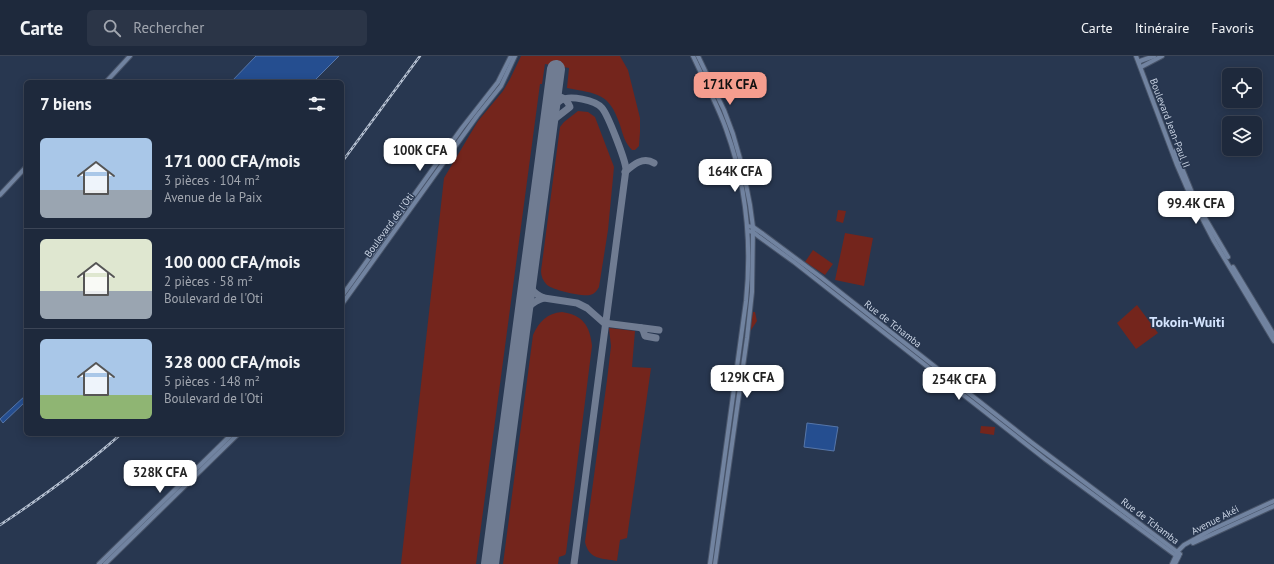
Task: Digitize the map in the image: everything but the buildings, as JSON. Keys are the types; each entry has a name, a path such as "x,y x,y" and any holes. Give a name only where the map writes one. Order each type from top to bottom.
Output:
{"main road":[{"path":"108,80 130,56"},
{"name":"Boulevard de l'Oti","path":"344,293 462,128 498,82 511,56"},
{"name":"Boulevard de l'Oti","path":"344,301 477,116 501,86 515,56"},
{"name":"Rue de Tchamba","path":"693,56 725,127 735,157 742,186 748,226 751,230 843,300 1045,459 1178,554"},
{"path":"698,56 725,114 742,163 750,205 753,279 747,338 715,564"},
{"name":"Boulevard Jean-Paul II","path":"1137,56 1179,163 1196,201 1215,237 1274,335"},
{"path":"1141,64 1154,56"},
{"path":"1141,64 1162,56"},
{"name":"Boulevard Jean-Paul II","path":"1141,64 1169,145 1190,194 1214,241 1274,341"},
{"path":"0,195 24,169"},
{"path":"710,564 746,301 751,230"},
{"name":"Rue de Tchamba","path":"751,230 822,278 1031,442 1178,554"},
{"path":"99,564 230,436"},
{"path":"105,564 236,436"},
{"name":"Avenue Akéi","path":"1172,564 1184,545 1274,501"},
{"path":"1175,564 1178,554 1188,545 1274,506"},
{"path":"1172,548 1184,545"}],"shaded area":[{"path":"521,56 620,56 628,70 640,118 639,146 635,150 632,150 628,145 616,114 606,100 601,96 567,88 569,68 545,64 542,84 540,84 476,564 401,564 444,178 478,121 503,91"},
{"path":"578,111 588,112 595,117 614,167 608,230 599,287 590,295 568,293 550,287 543,280 541,271 560,127"},
{"path":"838,210 846,211 843,223 836,221"},
{"path":"845,233 873,238 864,286 835,280"},
{"path":"813,250 833,264 825,275 805,262"},
{"path":"1137,305 1158,333 1136,349 1117,323"},
{"path":"562,312 575,316 584,323 587,327 592,346 566,553 565,555 559,557 558,564 503,564 533,335 544,319 552,314"},
{"path":"753,312 755,312 757,321 749,333"},
{"path":"609,328 635,331 632,367 651,368 627,538 620,540 617,561 593,555 587,548 585,542 611,346"},
{"path":"981,426 995,427 994,435 980,433"}],"water":[{"path":"256,56 339,56 315,80 233,80"},
{"path":"24,397 24,403 3,423 0,419"},
{"path":"807,423 838,427 834,451 804,447"}],"taxiway":[{"path":"548,129 552,121 570,107 563,98 552,98"},
{"path":"550,114 555,104 559,101 570,98 582,99 599,105 605,112 612,128 623,156 626,169 574,564"},
{"path":"625,172 638,162 646,160 654,163"},
{"path":"522,323 529,307 544,298 536,294 531,288 528,272"},
{"path":"544,298 577,303 587,308 604,323 659,330"},
{"path":"641,328 645,336 656,338"}],"runway":[{"path":"490,564 556,69"}],"railway":[{"path":"344,159 420,56"},
{"path":"0,525 62,482 119,436"}],"district":[{"name":"Tokoin-Wuiti","path":"1187,322"}]}
